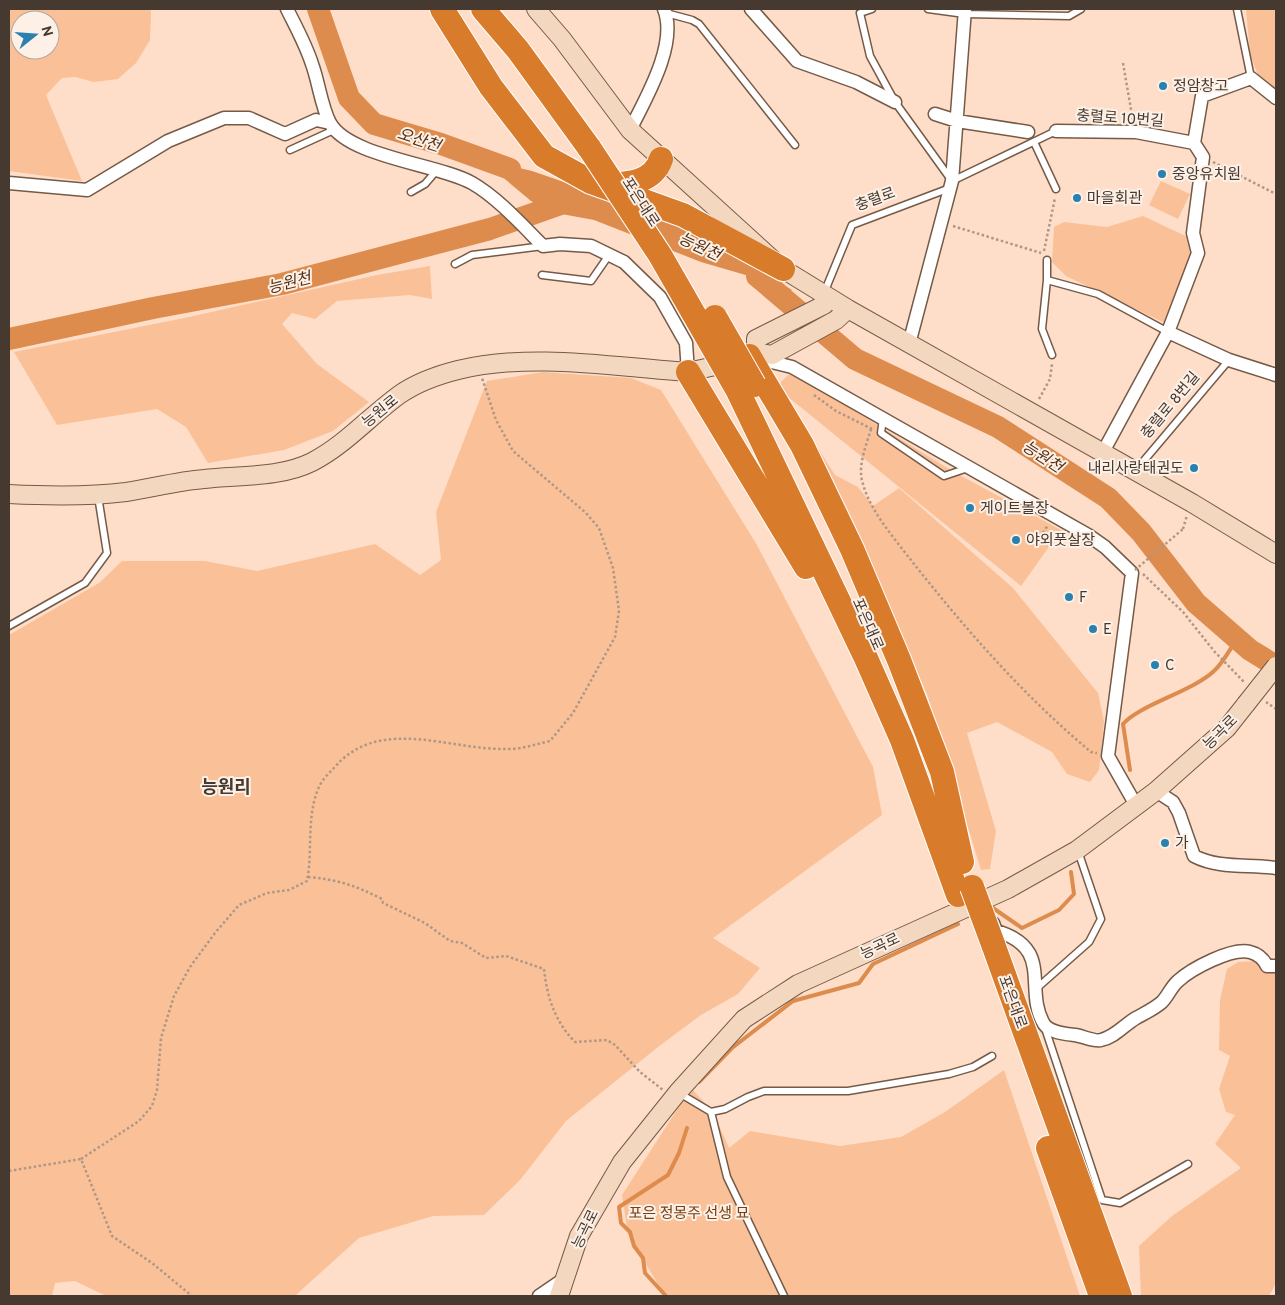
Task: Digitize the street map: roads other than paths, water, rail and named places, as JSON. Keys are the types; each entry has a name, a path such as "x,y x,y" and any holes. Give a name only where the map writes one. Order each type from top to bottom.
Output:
{"highway":[{"path":"442,9 491,88 544,156 599,185 683,215 782,270"},
{"path":"483,9 598,149"},
{"path":"502,9 598,149 660,255 746,388"},
{"path":"599,185 621,185 644,180 653,173 661,158"},
{"path":"758,351 852,549 899,660 942,772 962,862"},
{"path":"688,372 735,452 783,526 844,635 936,837"},
{"name":"포은대로","path":"746,388 902,740 936,837 971,894"},
{"name":"포은대로","path":"746,388 808,490 888,667 962,862 971,894"},
{"path":"971,894 986,947"},
{"name":"포은대로","path":"986,947 1101,1296"},
{"name":"포은대로","path":"986,947 1120,1296"}],"street":[{"path":"287,9 312,63 333,126"},
{"path":"536,9 562,39 630,130 782,270 824,299 842,315 909,344 1103,452 1276,554"},
{"path":"751,9 797,60 856,82 895,102"},
{"path":"630,130 653,84 668,31 665,11"},
{"path":"909,344 951,185 965,11"},
{"path":"1194,143 1202,96 1251,78 1276,98"},
{"path":"935,114 957,121 1031,137"},
{"path":"9,184 87,190 168,141 224,118 249,118 285,134 316,120 333,126 345,138 395,160 438,169 474,184 501,205 543,246 560,244 591,246 624,262 660,297 686,343 688,372"},
{"name":"충렬로 10번길","path":"1056,131 1136,132 1194,143"},
{"name":"충렬로 8번길","path":"1103,452 1168,332 1198,254 1193,233 1203,157 1194,143"},
{"path":"758,351 824,299"},
{"path":"758,351 842,315"},
{"path":"1168,332 1229,360 1276,375"},
{"path":"758,351 792,367 1088,535 1105,547 1132,573 1108,756 1137,807"},
{"name":"능원로","path":"9,494 56,498 98,495 204,479 245,477 289,469 311,462 334,448 400,394 428,379 479,366 512,361 688,372 758,351"},
{"name":"능곡로","path":"559,1296 579,1236 622,1162 673,1093 731,1033 764,1004 798,984 971,894 1008,889 1077,850 1137,807 1227,728 1276,666"},
{"path":"1156,791 1173,802 1179,813 1194,856 1205,861 1222,864 1276,868"},
{"path":"971,894 996,931 1013,936 1028,952 1035,971 1038,1005 1044,1025 1054,1031 1100,1041 1163,1001 1170,990 1183,977 1220,957 1250,952 1263,959 1267,966 1276,966"},
{"path":"539,1296 564,1279"}],"lane":[{"path":"872,9 860,13 870,56 895,102 951,185"},
{"path":"928,9 1069,16 1082,9"},
{"path":"1237,9 1251,78"},
{"path":"665,11 699,24 795,145"},
{"path":"290,150 333,126"},
{"name":"충렬로 10번길","path":"951,185 1031,137 1056,131"},
{"path":"1031,137 1056,189"},
{"path":"410,192 425,184 438,169"},
{"name":"충렬로","path":"824,299 852,225 951,185"},
{"path":"455,264 472,255 543,246"},
{"path":"542,275 591,281 609,255"},
{"path":"1045,257 1047,280 1042,329 1052,355"},
{"path":"1047,280 1098,294 1168,332"},
{"name":"충렬로 8번길","path":"1136,471 1229,360"},
{"path":"883,418 881,433 944,476 969,467"},
{"path":"9,626 85,583 107,553 98,495"},
{"path":"1037,988 1089,942 1101,918 1077,850"},
{"path":"1044,1025 1102,1200 1120,1203 1188,1164"},
{"path":"673,1093 711,1112 726,1109 764,1091 777,1089 848,1091 949,1074 973,1067 992,1056"},
{"path":"711,1112 727,1177 784,1296"}],"water":[{"path":"481,159 532,171 663,216 792,290 771,301 749,276 701,262 594,220 556,213 531,201"}],"waterway":[{"name":"오산천","path":"318,9 349,98 374,124 441,144 510,169"},
{"name":"능원천","path":"9,339 153,308 282,284 490,229 575,199"},
{"name":"능원천","path":"757,276 855,359 998,427 1108,498 1141,532 1196,603 1250,650 1276,666"},
{"path":"1130,770 1123,724 1141,711 1205,678 1220,664 1237,639"},
{"path":"993,908 1022,928 1059,910 1074,894 1071,872"},
{"path":"699,1082 732,1048 793,1001 859,983 873,964 958,924"},
{"path":"666,1296 645,1273 643,1258 634,1246 630,1232 621,1223 619,1207 668,1175 679,1153 687,1128"}],"place":[{"name":"정암창고","path":"1163,86"},
{"name":"중앙유치원","path":"1162,174"},
{"name":"마을회관","path":"1077,198"},
{"name":"내리사랑태권도","path":"1194,468"},
{"name":"게이트볼장","path":"970,508"},
{"name":"야외풋살장","path":"1016,540"},
{"name":"F","path":"1069,597"},
{"name":"E","path":"1093,629"},
{"name":"C","path":"1155,665"},
{"name":"가","path":"1165,843"}],"district":[{"name":"능원리","path":"226,787"}],"park label":[{"name":"포은 정몽주 선생 묘","path":"689,1213"}]}
